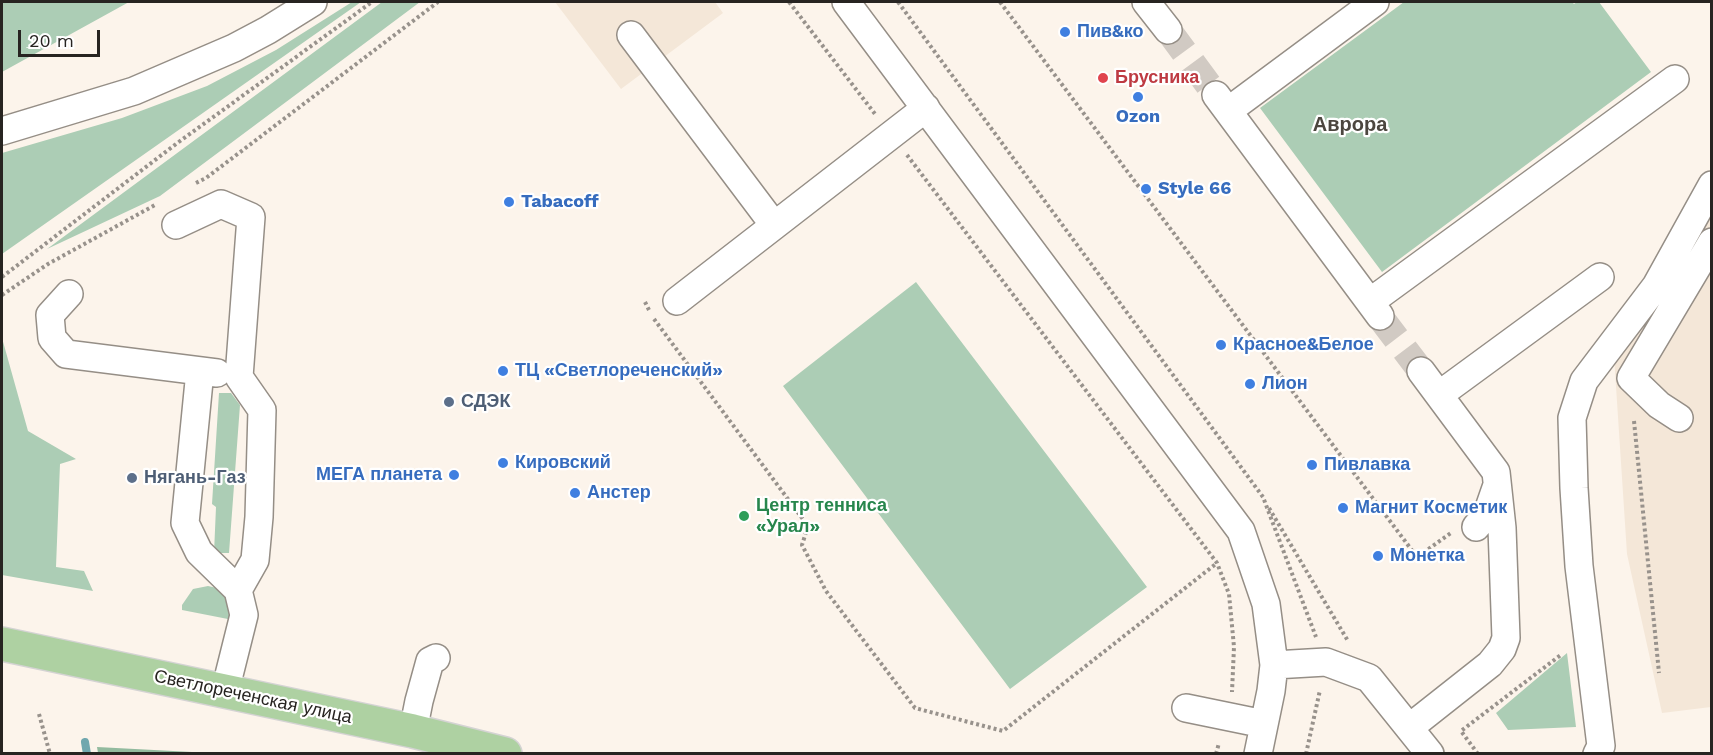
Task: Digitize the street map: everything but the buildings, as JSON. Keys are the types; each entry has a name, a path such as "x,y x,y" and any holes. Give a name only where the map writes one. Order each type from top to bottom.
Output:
{"main road":[{"name":"Светлореченская улица","path":"2,644 413,731 500,753"}],"street":[{"path":"2,131 134,92 234,48 313,2"},
{"path":"846,2 1241,531 1266,604 1274,664 1258,753"},
{"path":"1146,2 1168,30"},
{"path":"1375,2 1222,103 1375,310 1675,79"},
{"path":"631,35 774,225"},
{"path":"677,301 926,108"},
{"path":"1597,753 1601,746 1579,566 1563,489 1572,418 1584,381 1656,286 1712,185"},
{"path":"176,225 221,204 251,217 239,377 262,410 259,517 255,560 238,590"},
{"path":"1678,418 1659,405 1631,378 1712,242"},
{"path":"1439,395 1600,277"},
{"path":"69,294 50,315 52,338 66,354 239,377"},
{"path":"200,371 185,523 199,552 238,590 244,615 225,691"},
{"path":"1409,728 1490,664 1502,650 1506,638 1503,539 1496,472 1421,371"},
{"path":"1465,529 1487,513 1496,490 1496,472"},
{"path":"413,731 418,701 429,661 436,658"},
{"path":"1274,664 1326,662 1369,678 1430,753"},
{"path":"1186,708 1264,724"}],"path":[{"path":"2,277 167,151 372,2"},
{"path":"186,188 206,178 438,2"},
{"path":"789,2 1217,563 1228,594 1234,647 1233,684 1216,753"},
{"path":"1000,2 1417,557 1465,529"},
{"path":"1133,177 1139,172"},
{"path":"2,295 48,264 156,205"},
{"path":"645,302 654,319 808,526 802,545 826,591 915,708 1003,731 1217,563"},
{"path":"1631,378 1638,474 1659,673"},
{"path":"1263,497 1369,678"},
{"path":"1478,753 1461,731 1587,636"},
{"path":"39,714 50,753"}],"shaded area":[{"path":"555,2 715,2 723,13 621,89"},
{"path":"1711,208 1711,707 1662,713 1627,554 1614,356"}],"green space":[{"path":"2,2 129,2 2,72"},
{"path":"352,2 361,2 2,254 2,153 122,118 207,86 276,50"},
{"path":"382,2 420,2 160,196 47,249"},
{"path":"1404,2 1572,2 1574,4 1599,2 1651,72 1382,272 1260,108"},
{"path":"916,282 1147,587 1010,689 783,386"},
{"path":"2,338 28,431 76,459 60,464 56,567 84,571 93,591 2,575"},
{"path":"219,393 231,393 240,405 229,553 214,553 216,507 212,504"},
{"path":"208,586 226,590 233,620 182,610 182,605 193,589"},
{"path":"1567,653 1576,727 1508,730 1496,713"},
{"path":"97,747 211,753 98,753"}],"waterway":[{"path":"85,742 87,754"}],"tunnel":[{"path":"1168,30 1216,95"},
{"path":"1380,317 1421,371"}],"place":[{"name":"Пив&ко","path":"1065,32"},
{"name":"Брусника","path":"1103,78"},
{"name":"Ozon","path":"1138,97"},
{"name":"Style 66","path":"1146,189"},
{"name":"Tabacoff","path":"509,202"},
{"name":"Красное&Белое","path":"1221,345"},
{"name":"ТЦ «Светлореченский»","path":"503,371"},
{"name":"Лион","path":"1250,384"},
{"name":"СДЭК","path":"449,402"},
{"name":"Кировский","path":"503,463"},
{"name":"Пивлавка","path":"1312,465"},
{"name":"МЕГА планета","path":"454,475"},
{"name":"Нягань-Газ","path":"132,478"},
{"name":"Анстер","path":"575,493"},
{"name":"Магнит Косметик","path":"1343,508"},
{"name":"Центр тенниса «Урал»","path":"744,516"},
{"name":"Монетка","path":"1378,556"}],"district":[{"name":"Аврора","path":"1350,125"}]}
